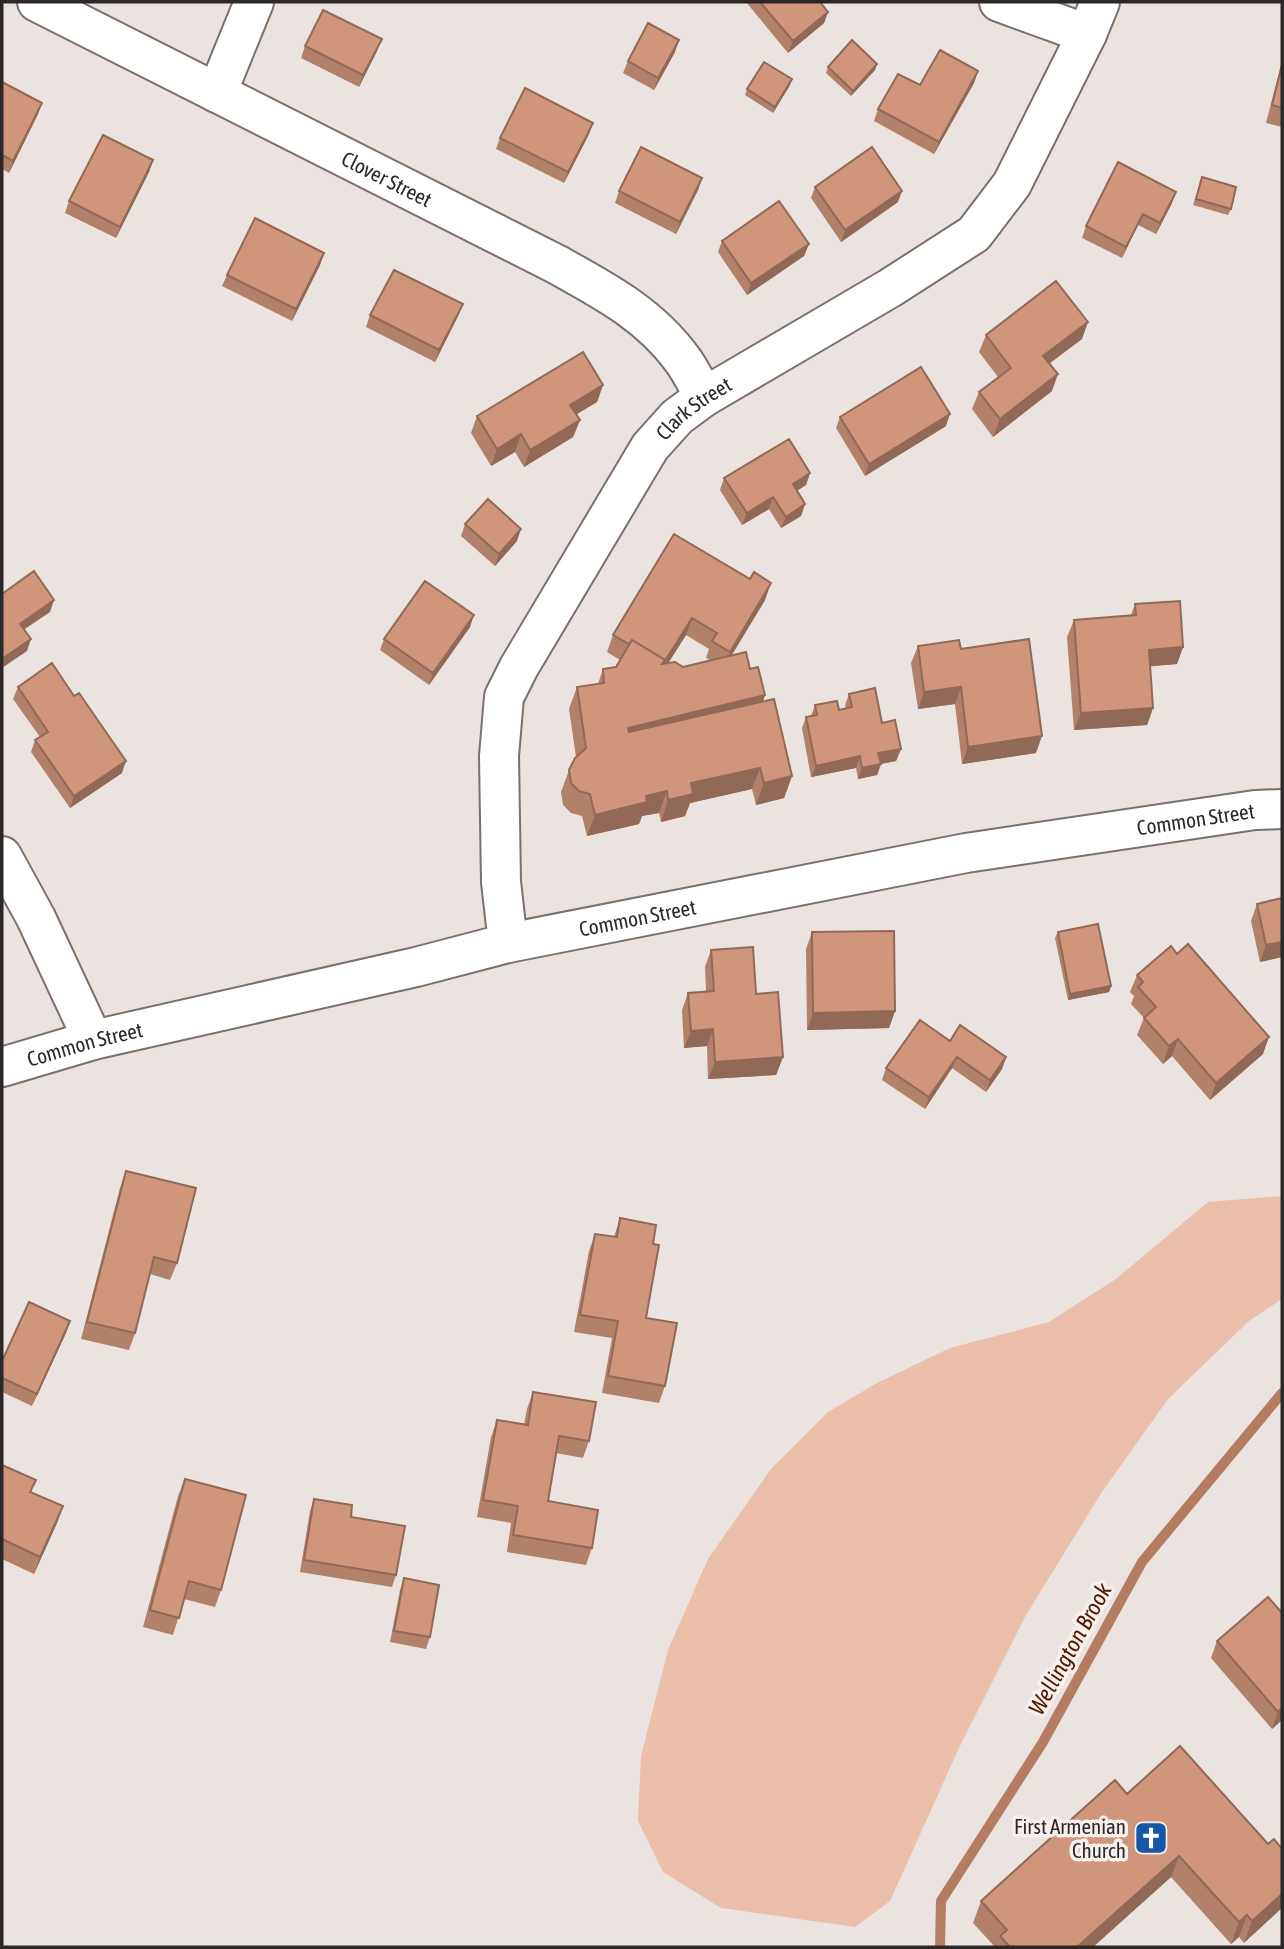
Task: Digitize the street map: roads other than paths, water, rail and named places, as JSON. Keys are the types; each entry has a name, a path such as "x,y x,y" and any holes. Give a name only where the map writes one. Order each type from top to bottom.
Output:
{"street":[{"name":"Clover Street","path":"37,2 556,264 623,301 651,323 668,341 684,361 704,397"},
{"path":"217,93 254,2"},
{"path":"999,2 1094,18"},
{"name":"Clark Street","path":"508,943 500,859 499,755 504,697 519,667 650,447 677,417 704,397 890,288 974,234 1012,184 1094,18"},
{"name":"Common Street","path":"2,1067 93,1040 416,967 508,943 953,855 1255,810 1282,809"},
{"path":"2,856 36,918 93,1040"}],"waterway":[{"name":"Wellington Brook","path":"940,1947 941,1901 1043,1742 1142,1562 1282,1393"}],"place":[{"name":"First Armenian Church","path":"1151,1838"}]}
